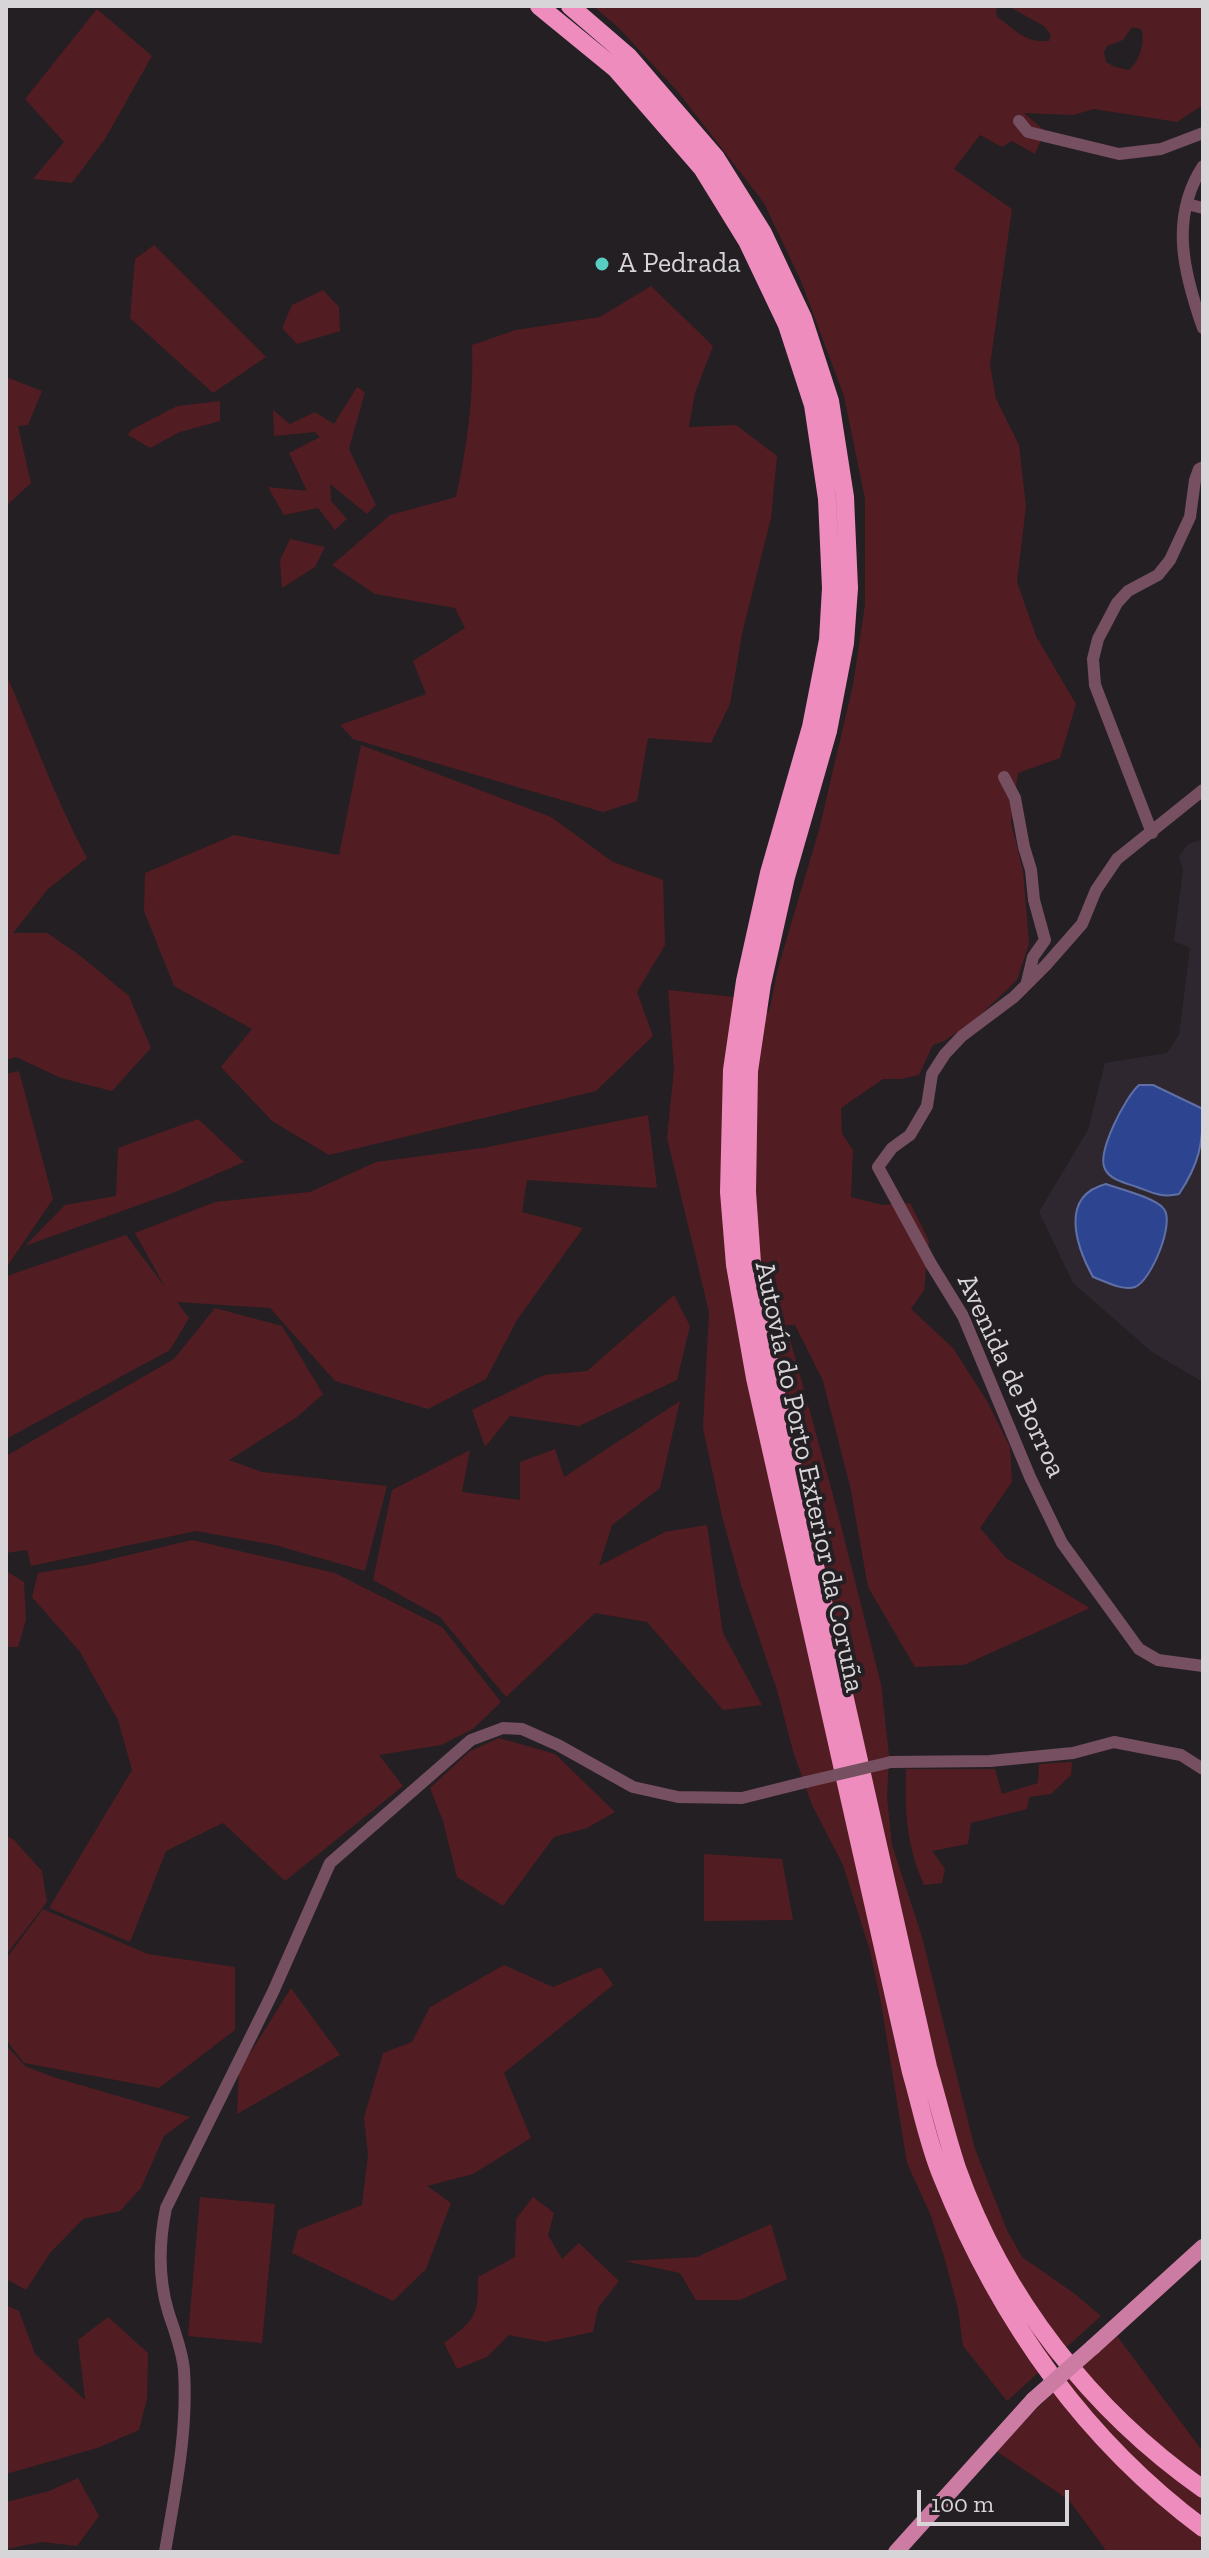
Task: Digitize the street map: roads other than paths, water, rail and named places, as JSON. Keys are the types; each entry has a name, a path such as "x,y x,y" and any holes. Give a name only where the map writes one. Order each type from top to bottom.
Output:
{"highway":[{"name":"Autovía do Porto Exterior da Coruña","path":"539,6 616,69 702,168 747,241 787,325 813,405 827,499 831,588 828,640 811,727 769,873 745,981 732,1070 729,1192 735,1265 755,1378 911,2072 940,2174 966,2232 1025,2339 1071,2404 1115,2452 1203,2528"},
{"name":"Autovía do Porto Exterior da Coruña","path":"570,6 628,56 716,158 763,233 803,318 830,401 845,497 849,588 845,643 828,731 786,877 762,984 749,1071 747,1192 752,1263 772,1375 928,2067 957,2167 978,2220 1040,2329 1090,2392 1126,2428 1168,2465 1203,2489"}],"main road":[{"path":"896,2552 1033,2400 1203,2247"}],"street":[{"path":"1019,121 1028,132 1119,154 1161,149 1203,133"},
{"path":"1203,166 1194,180 1181,234 1193,299 1203,328"},
{"path":"1187,204 1203,208"},
{"path":"1152,833 1095,685 1093,659 1098,639 1117,603 1128,591 1158,575 1170,560 1190,517 1195,480 1203,467"},
{"path":"1004,777 1015,798 1031,870 1034,900 1045,940 1033,957 1027,984"},
{"name":"Avenida de Borroa","path":"1203,790 1117,859 1096,890 1082,924 1014,997 962,1036 945,1054 932,1074 927,1106 910,1135 892,1148 878,1167 963,1316 1024,1463 1062,1543 1139,1649 1158,1660 1203,1666"},
{"path":"165,2552 182,2463 185,2396 183,2362 162,2284 162,2229 166,2208 273,1992 330,1863 471,1740 503,1728 522,1729 558,1745 633,1787 678,1797 742,1798 891,1762 990,1761 1073,1753 1114,1742 1181,1755 1203,1769"}],"water":[{"path":"1139,1085 1153,1085 1203,1109 1198,1153 1179,1194 1153,1193 1114,1178 1105,1169 1103,1161 1108,1138 1120,1112"},
{"path":"1106,1184 1154,1201 1167,1216 1160,1251 1148,1274 1135,1287 1119,1287 1093,1277 1077,1237 1077,1211 1082,1199 1091,1190"}],"place":[{"name":"A Pedrada","path":"602,264"}]}
